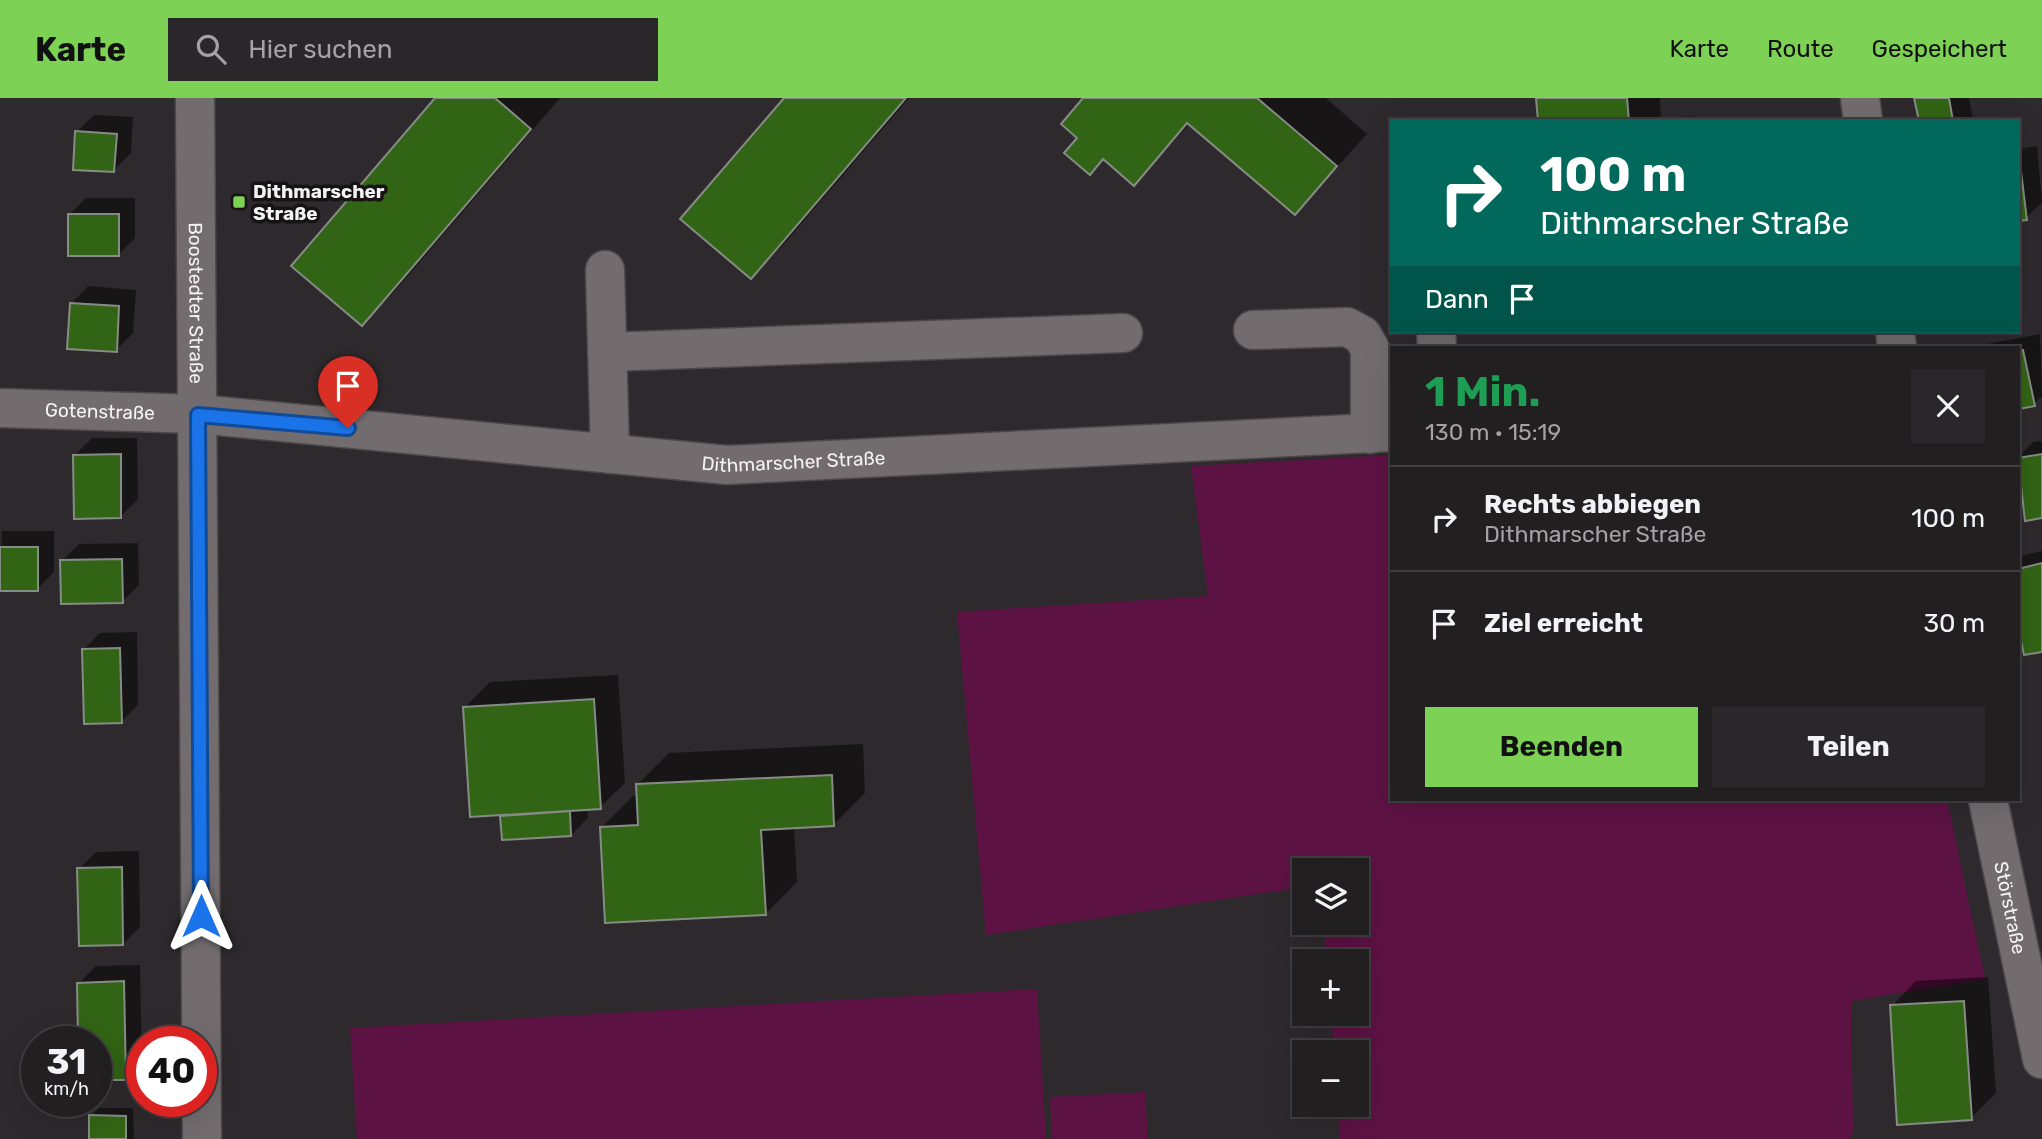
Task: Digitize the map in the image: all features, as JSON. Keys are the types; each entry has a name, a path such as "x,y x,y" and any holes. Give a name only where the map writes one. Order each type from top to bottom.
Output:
{"street":[{"name":"Boostedter Straße","path":"195,98 202,1139"},
{"path":"1860,98 1863,119"},
{"path":"605,270 610,454"},
{"path":"1253,330 1347,327 1362,335 1370,349 1380,433"},
{"path":"607,352 1123,333"},
{"name":"Gotenstraße","path":"0,408 198,415"},
{"name":"Dithmarscher Straße","path":"198,415 727,466 1380,433"},
{"name":"Störstraße","path":"1988,801 2042,1059"}],"shaded area":[{"path":"1390,455 1390,801 1947,801 1985,979 1851,1001 1853,1131 1850,1139 1340,1139 1338,1117 1369,1117 1369,1040 1333,1040 1332,1026 1369,1026 1369,949 1326,949 1325,935 1369,935 1369,858 1292,858 1292,889 986,935 957,612 1208,596 1191,466"},
{"path":"1037,989 1046,1139 357,1139 350,1028"},
{"path":"1145,1092 1148,1139 1052,1139 1050,1097"}],"building":[{"path":"435,98 495,98 531,129 362,326 291,266"},
{"path":"784,98 906,98 751,279 680,219"},
{"path":"1083,98 1257,98 1337,166 1295,215 1187,123 1134,186 1103,159 1090,175 1064,153 1077,138 1061,124"},
{"path":"1536,98 1627,98 1629,119 1538,119"},
{"path":"1914,98 1949,98 1953,119 1919,119"},
{"path":"75,131 117,134 114,172 73,170"},
{"path":"2020,163 2027,220 2020,221"},
{"path":"68,214 119,214 119,256 68,256"},
{"path":"70,303 119,306 117,352 67,349"},
{"path":"2023,350 2035,406 2020,409 2020,351"},
{"path":"121,454 121,518 74,519 73,455"},
{"path":"2042,454 2042,518 2025,521 2020,458"},
{"path":"0,547 38,547 38,591 0,591"},
{"path":"122,559 123,603 61,604 60,560"},
{"path":"2042,563 2042,652 2024,655 2020,636 2020,568"},
{"path":"120,648 122,723 84,724 82,649"},
{"path":"594,699 601,809 470,817 463,707"},
{"path":"832,775 834,826 761,830 766,915 605,923 600,827 638,825 636,784"},
{"path":"570,811 571,836 502,840 500,816"},
{"path":"122,867 123,945 79,946 77,868"},
{"path":"124,981 126,1080 112,1080 112,1026 78,1026 77,983"},
{"path":"1964,1001 1972,1120 1897,1125 1890,1005"},
{"path":"126,1116 126,1139 89,1139 89,1117"}],"place":[{"name":"Dithmarscher Straße","path":"239,202"}],"route":[{"path":"201,916 198,415 348,428"}]}
